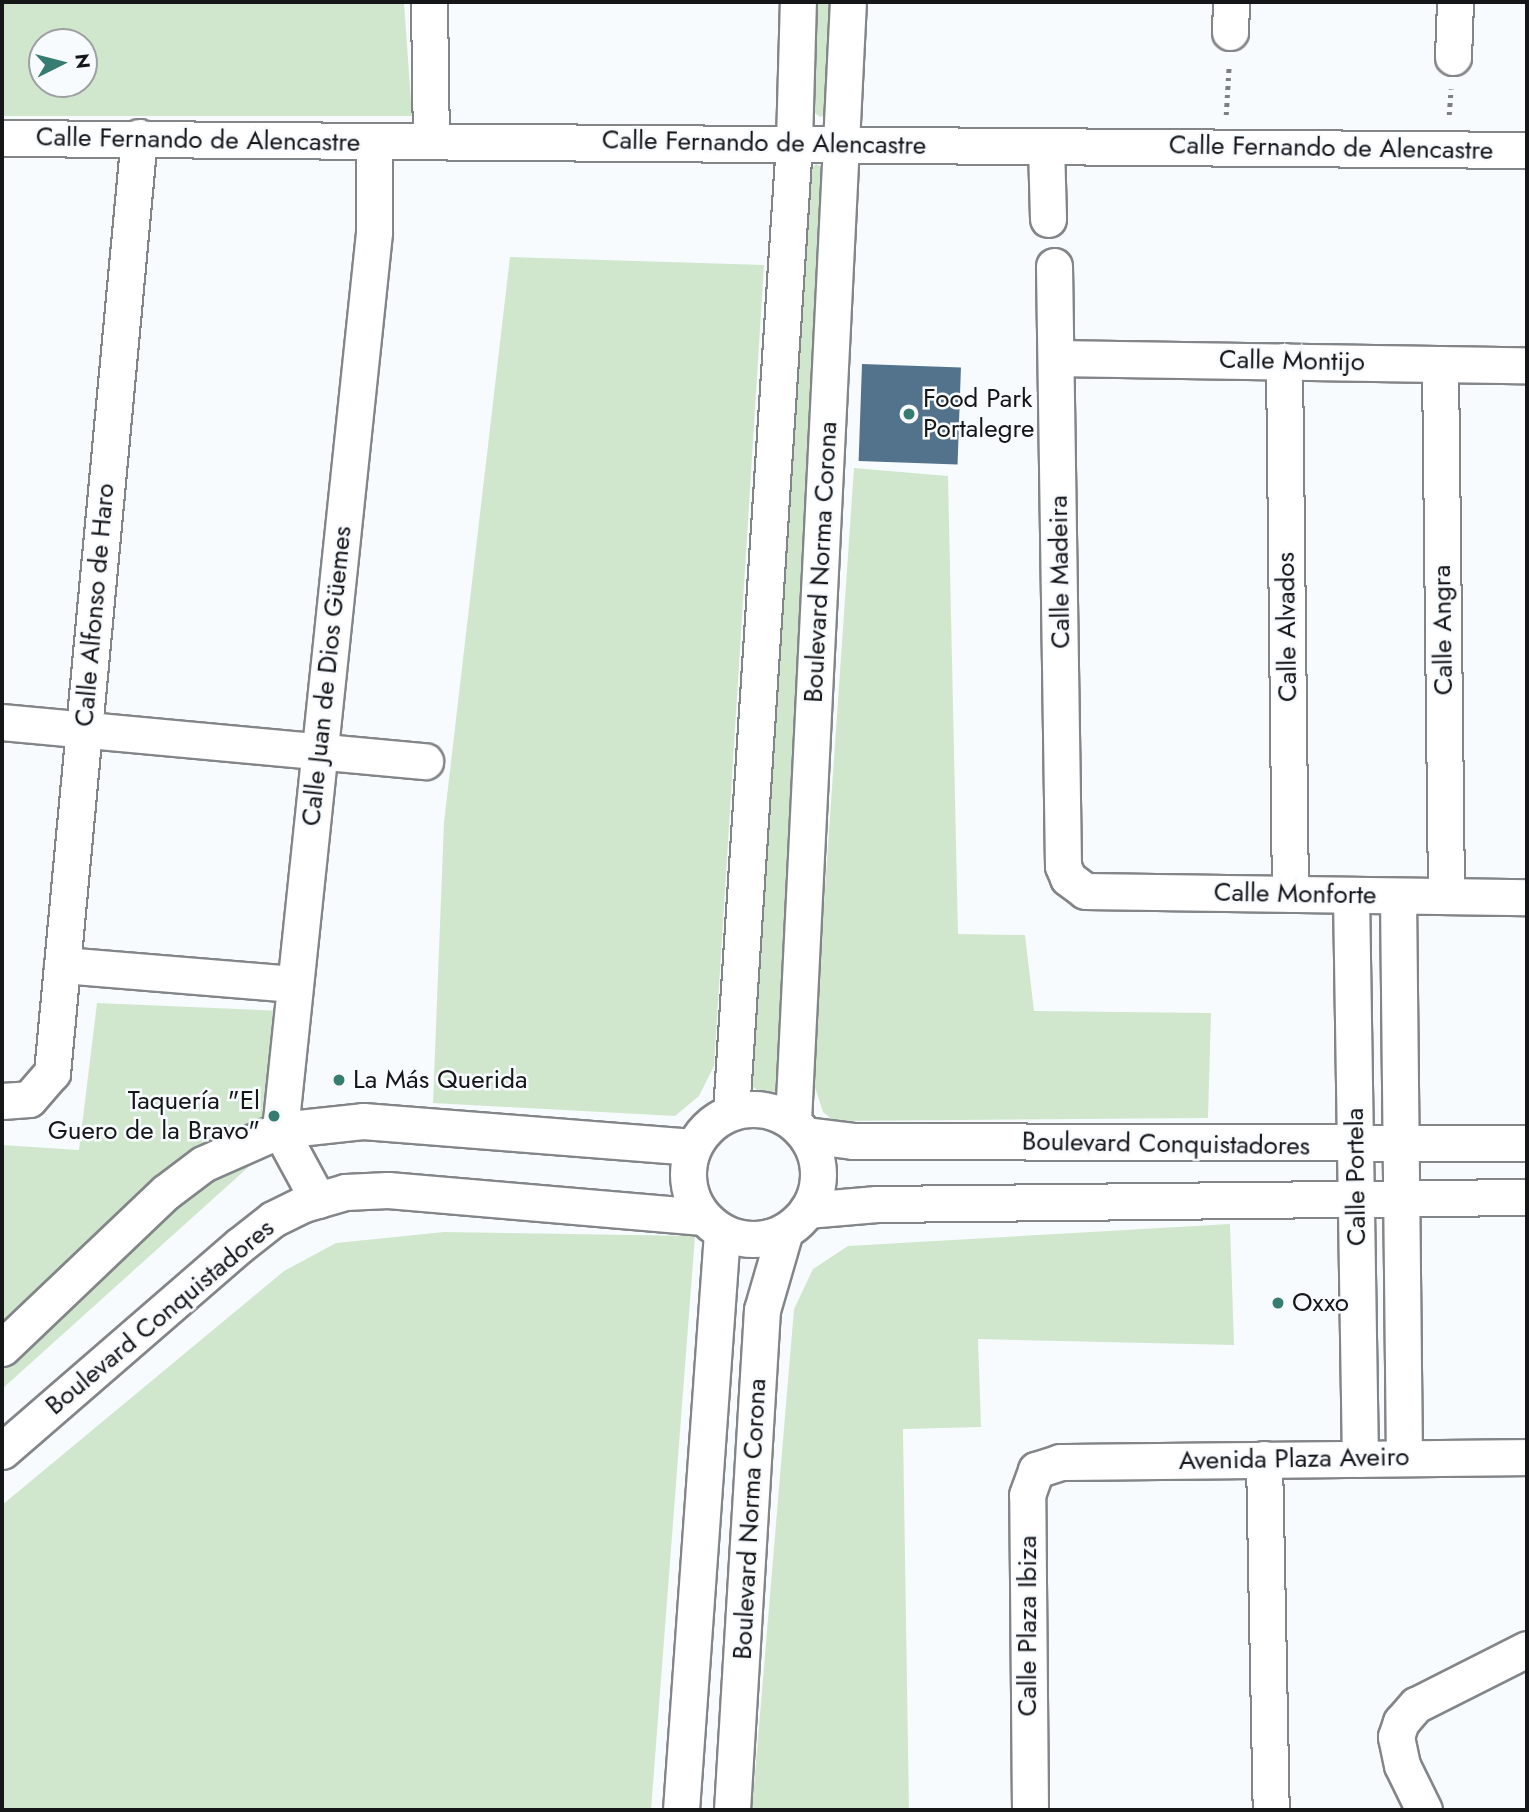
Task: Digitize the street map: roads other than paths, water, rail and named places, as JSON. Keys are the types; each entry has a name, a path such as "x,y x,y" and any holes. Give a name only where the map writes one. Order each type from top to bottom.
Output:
{"street":[{"path":"429,2 431,140"},
{"name":"Boulevard Norma Corona","path":"731,1112 794,142 798,2"},
{"name":"Boulevard Norma Corona","path":"799,1128 848,2"},
{"path":"1453,57 1455,2"},
{"name":"Calle Fernando de Alencastre","path":"2,138 139,137 374,142 794,142 1527,150"},
{"name":"Calle Alfonso de Haro","path":"2,1101 29,1099 52,1073 139,137"},
{"name":"Calle Juan de Dios Güemes","path":"280,1130 374,232 374,142"},
{"path":"1046,146 1048,219"},
{"name":"Calle Madeira","path":"1054,266 1063,866 1068,878"},
{"name":"Calle Montijo","path":"1056,358 1527,365"},
{"name":"Calle Alvados","path":"1284,361 1290,894"},
{"name":"Calle Angra","path":"1440,364 1446,896"},
{"path":"2,722 425,761"},
{"name":"Calle Monforte","path":"1068,878 1085,891 1527,897"},
{"name":"Calle Portela","path":"1351,895 1360,1459"},
{"name":"Calle Portela","path":"1398,896 1404,1458"},
{"path":"62,965 294,984"},
{"path":"774,1111 799,1128 818,1172 796,1221 753,1240 712,1224 688,1183 693,1147 702,1132 731,1112 774,1111"},
{"path":"2,1348 166,1192 203,1164 280,1130 362,1121 693,1147"},
{"name":"Boulevard Conquistadores","path":"799,1128 853,1141 1356,1146 1527,1143"},
{"path":"280,1130 318,1200"},
{"name":"Boulevard Conquistadores","path":"2,1451 251,1236 273,1219 318,1200 345,1192 388,1190 712,1224"},
{"name":"Boulevard Conquistadores","path":"796,1221 877,1204 1527,1197"},
{"name":"Boulevard Norma Corona","path":"732,1810 762,1310 796,1221"},
{"name":"Boulevard Norma Corona","path":"681,1810 712,1224"},
{"name":"Avenida Plaza Aveiro","path":"1060,1462 1527,1457"},
{"path":"1264,1459 1271,1810"},
{"name":"Calle Plaza Ibiza","path":"1030,1810 1027,1495 1036,1470 1060,1462"},
{"path":"1424,1810 1402,1765 1396,1737 1401,1722 1416,1705 1527,1649"}],"place":[{"name":"Food Park Portalegre","path":"909,414"},
{"name":"La Más Querida","path":"339,1080"},
{"name":"Taquería \"El Guero de la Bravo\"","path":"274,1116"},
{"name":"Oxxo","path":"1278,1303"}]}
